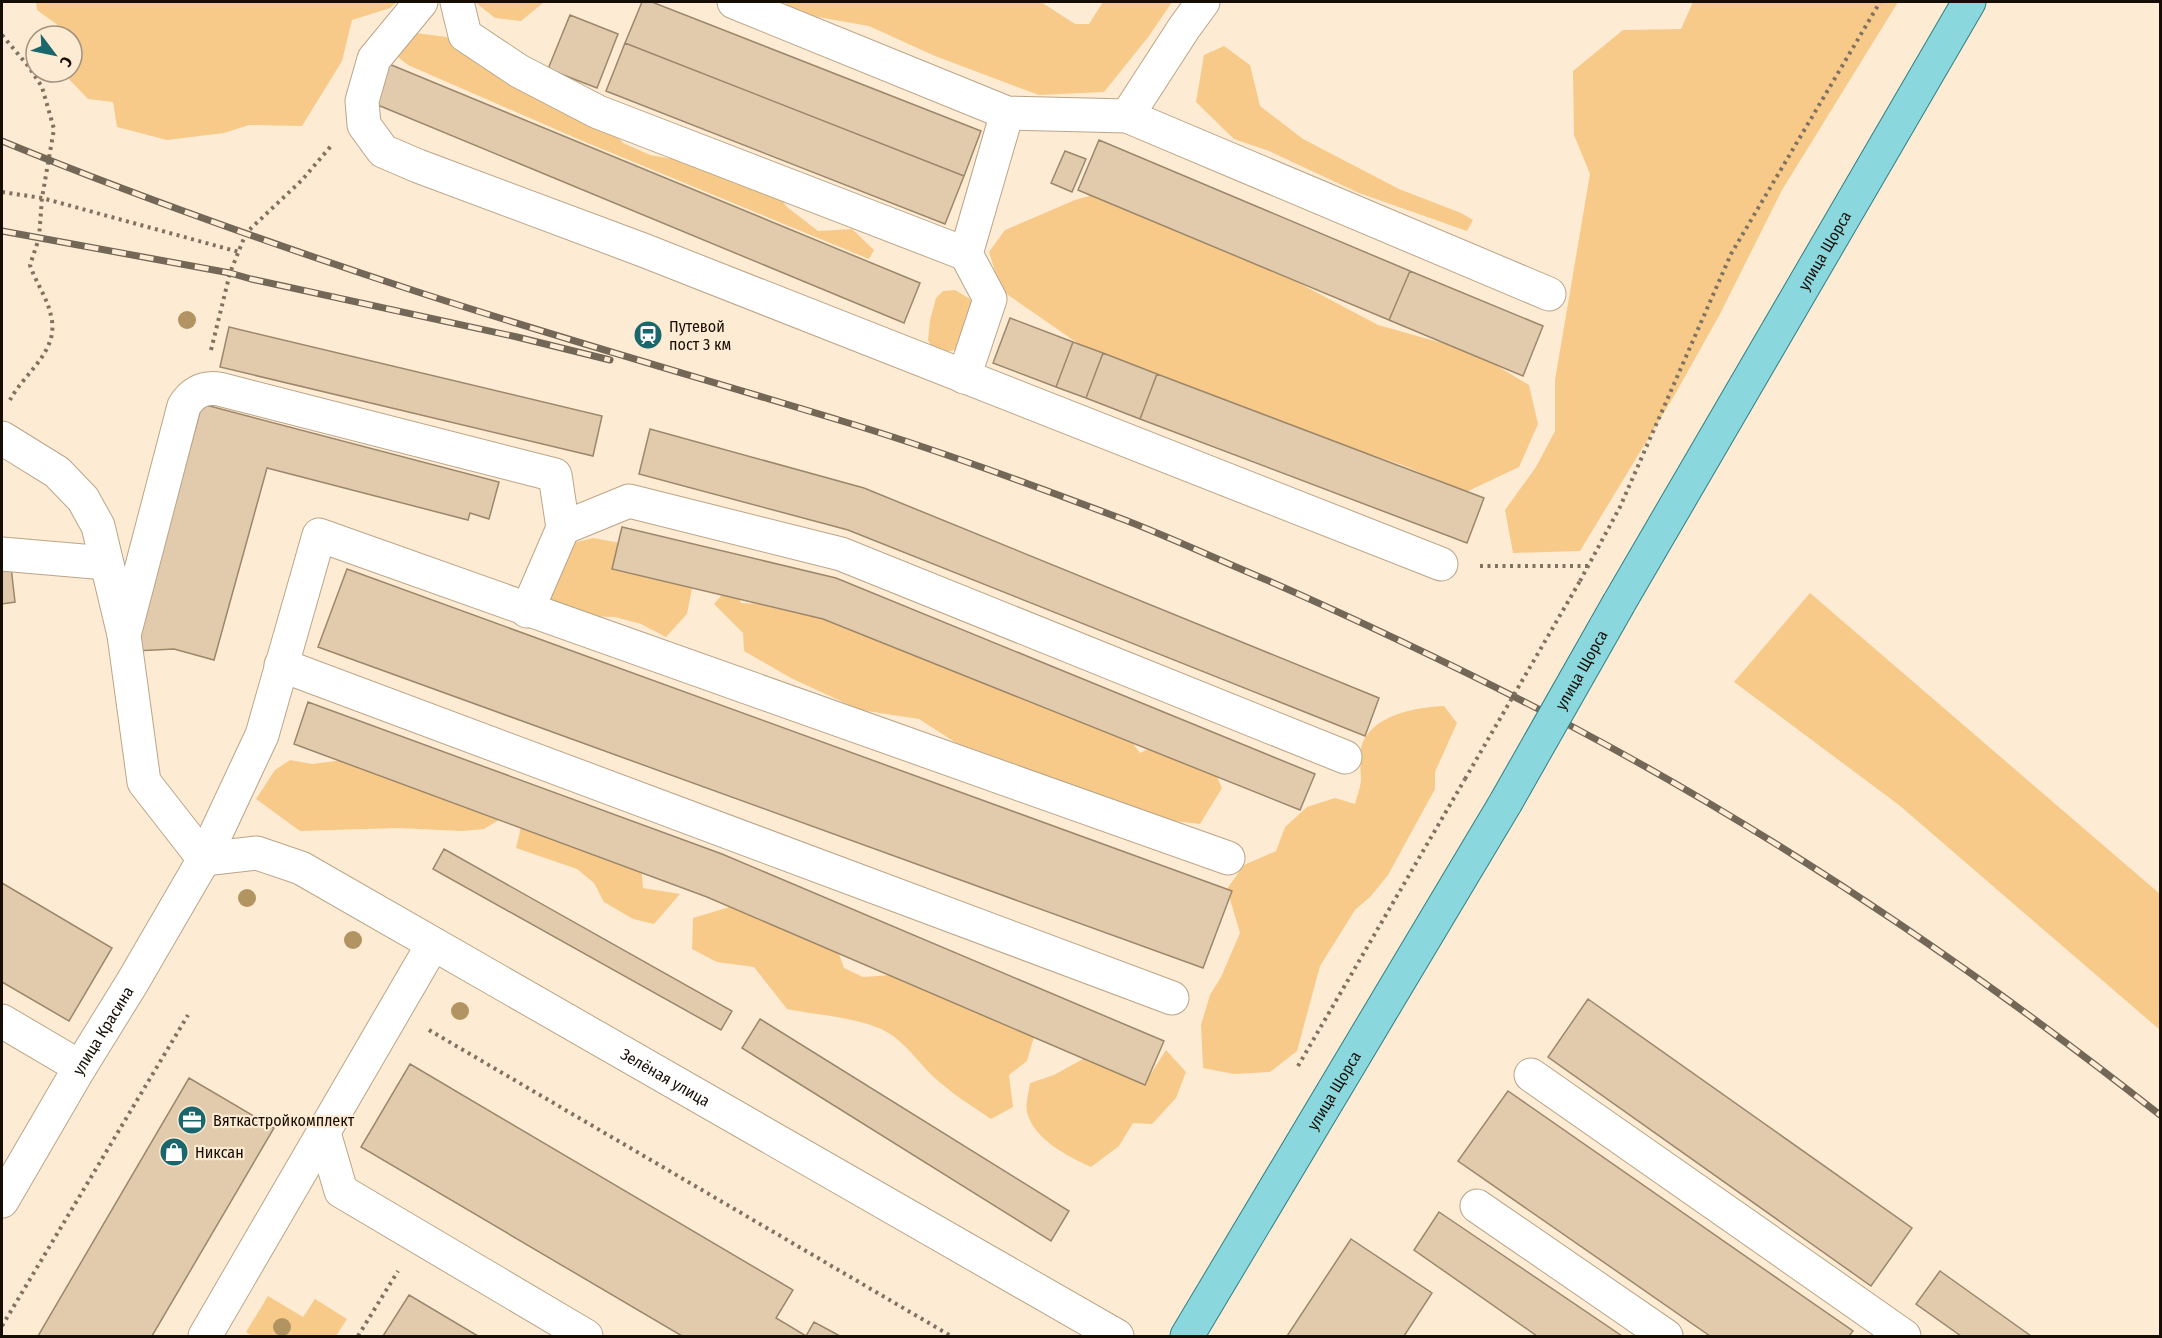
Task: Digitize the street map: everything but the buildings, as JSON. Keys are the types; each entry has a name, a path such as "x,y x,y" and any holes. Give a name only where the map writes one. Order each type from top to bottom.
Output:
{"main road":[{"name":"улица Щорса","path":"1187,1336 1506,802 1619,603 1969,2"}],"street":[{"path":"421,2 374,59 362,101 364,125 383,151 643,250 1442,564"},
{"path":"457,2 465,35 519,71 598,112 966,254 990,299 964,377"},
{"path":"734,2 1007,113 1127,116 1549,294"},
{"path":"1127,116 1203,2"},
{"path":"966,254 1007,113"},
{"path":"124,635 184,406 190,396 201,390 219,388 555,475 563,528 527,611 1228,858"},
{"path":"3,438 57,472 83,499 98,526 124,635 144,782 204,859"},
{"path":"563,528 629,501 841,554 1345,757"},
{"name":"улица Красина","path":"2,1201 204,859 261,735 319,536 527,611"},
{"path":"2,554 106,562"},
{"path":"281,665 1172,998"},
{"name":"Зелёная улица","path":"204,859 257,853 301,868 1117,1336"},
{"path":"205,1336 433,944"},
{"path":"2,1020 80,1067"},
{"path":"1531,1075 1904,1336"},
{"path":"324,1132 341,1191 586,1336"},
{"path":"1477,1206 1666,1336"}],"path":[{"path":"1297,1068 1588,566 1620,507 1731,254 1880,2"},
{"path":"2,35 42,87 54,129 42,198 39,238 30,265 51,314 51,338 44,356 16,389 6,408 3,438"},
{"path":"201,390 230,273 246,233 302,180 363,113"},
{"path":"2,192 42,198 239,252"},
{"path":"1489,566 1588,566"},
{"path":"395,1009 951,1336"},
{"path":"2,1326 188,1015"},
{"path":"358,1336 418,1237"}],"shaded area":[{"path":"36,2 397,2 390,8 352,20 342,61 302,126 249,125 224,133 167,140 117,127 113,102 88,99 74,84 84,84 84,24 56,24 37,10"},
{"path":"475,2 544,2 521,21 495,18"},
{"path":"784,2 1041,2 1075,24 1089,24 1103,2 1172,2 1149,36 1104,92 1039,95 935,56 869,26 795,13"},
{"path":"1693,2 1898,2 1782,190 1720,314 1674,396 1580,551 1513,553 1505,510 1536,467 1555,431 1555,380 1590,174 1574,135 1573,71 1623,30 1681,29"},
{"path":"416,33 446,37 475,55 493,74 516,79 607,123 623,143 650,155 717,167 733,183 777,193 787,207 818,231 852,229 874,250 869,259 578,139 408,65 393,53"},
{"path":"1224,46 1250,65 1260,106 1303,139 1399,189 1461,213 1473,220 1467,231 1359,193 1269,151 1234,139 1196,102 1204,55"},
{"path":"1096,194 1223,243 1378,325 1474,352 1529,385 1538,424 1519,467 1466,492 1402,465 1206,398 1089,351 1001,290 989,252 1005,230 1075,200"},
{"path":"955,290 970,299 976,314 958,349 939,354 933,350 928,340 930,320 936,298 943,291"},
{"path":"593,538 632,545 694,578 687,614 666,637 641,624 615,617 576,616 551,606 528,566 541,551"},
{"path":"734,581 741,603 788,605 1112,715 1140,753 1168,739 1201,742 1222,788 1200,824 1138,817 964,748 919,719 860,710 791,678 744,651 743,633 714,604"},
{"path":"1810,593 2160,894 2160,1030 1899,805 1734,682"},
{"path":"1444,706 1457,723 1435,772 1435,789 1388,875 1371,896 1355,910 1320,966 1297,1051 1270,1072 1234,1074 1203,1068 1201,1025 1210,995 1221,977 1240,933 1227,889 1244,865 1276,851 1285,827 1307,807 1335,798 1355,804 1361,781 1361,748 1366,737 1374,728 1395,715 1421,708"},
{"path":"290,760 312,764 344,760 502,818 484,829 462,831 398,828 300,831 256,799 275,770"},
{"path":"521,827 641,866 643,888 680,894 654,924 633,919 604,902 594,883 577,869 516,848"},
{"path":"733,906 831,932 844,968 863,977 891,975 1034,1037 1027,1061 1009,1075 1013,1107 991,1119 942,1084 890,1034 859,1022 787,1009 754,967 717,962 692,949 693,918"},
{"path":"1166,1050 1186,1072 1176,1098 1152,1124 1133,1123 1119,1146 1091,1167 1053,1146 1036,1131 1027,1112 1030,1083 1054,1075 1083,1059 1114,1066 1145,1083"},
{"path":"268,1296 303,1317 315,1299 347,1319 336,1336 252,1336 246,1332"}],"railway":[{"path":"2,141 156,201 366,275 524,326 878,432 949,456 1143,527 1307,598 1421,651 1571,726 1725,813 1800,859 1948,957 2160,1115"},
{"path":"2,231 230,273 610,360"}],"place":[{"name":"Путевой пост 3 км","path":"648,335"},
{"name":"Вяткастройкомплект","path":"192,1120"},
{"name":"Никсан","path":"174,1152"}]}
